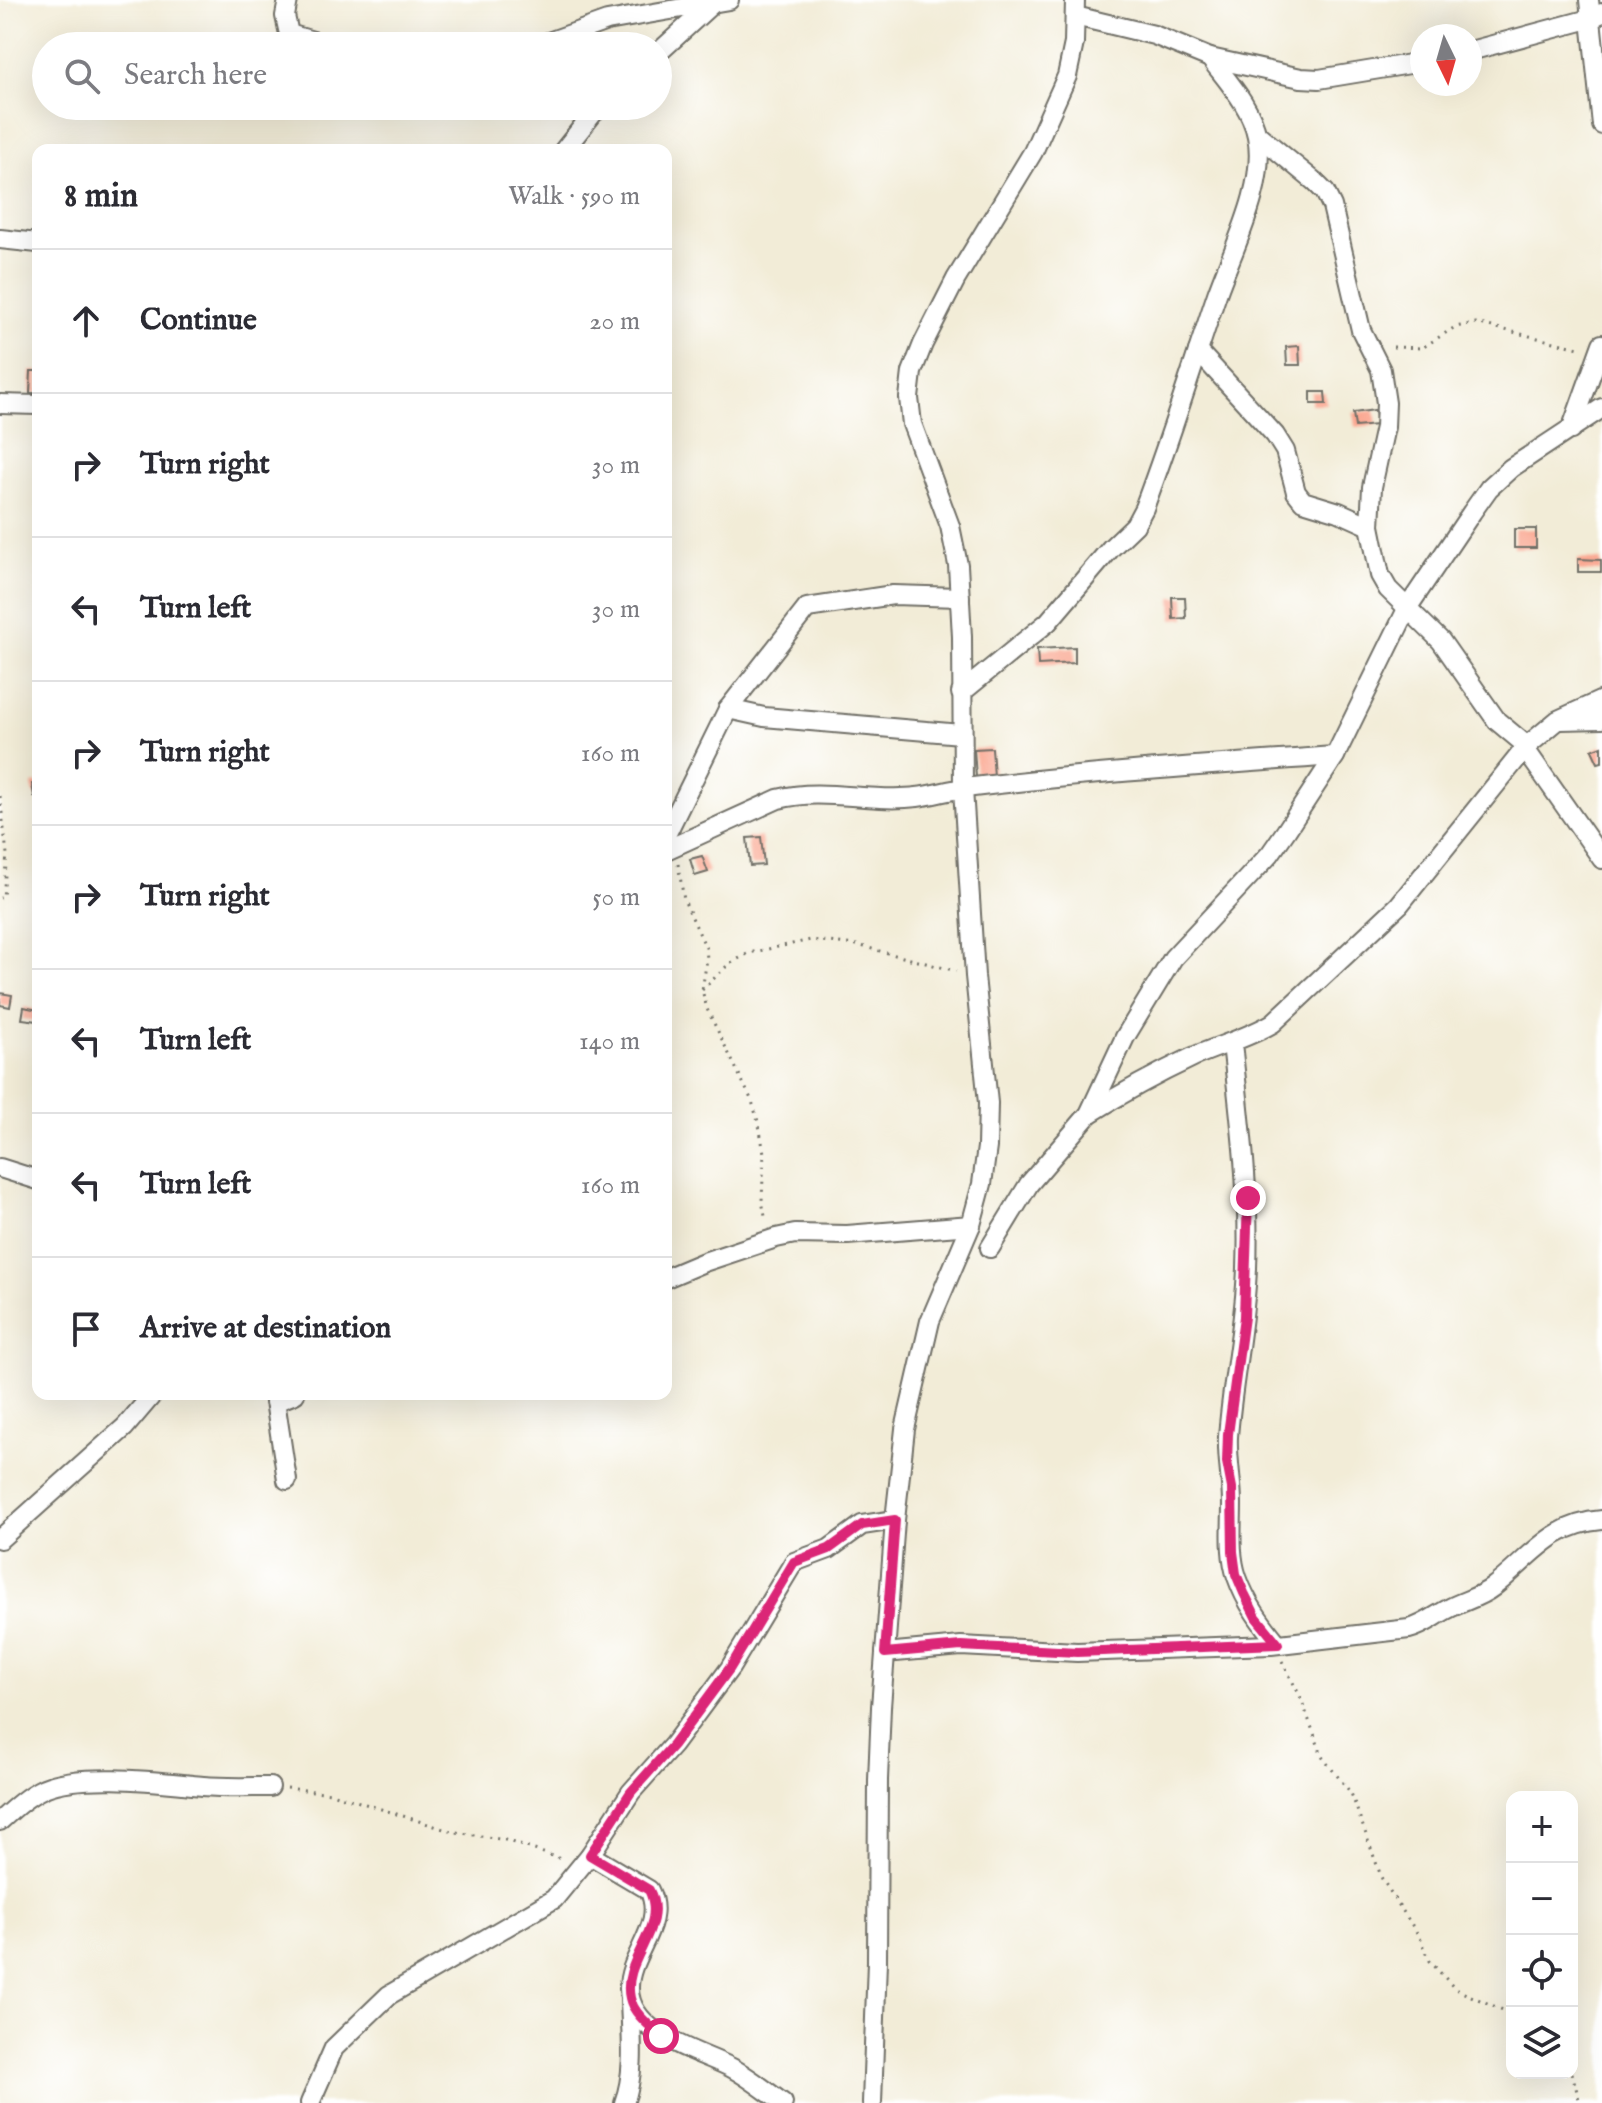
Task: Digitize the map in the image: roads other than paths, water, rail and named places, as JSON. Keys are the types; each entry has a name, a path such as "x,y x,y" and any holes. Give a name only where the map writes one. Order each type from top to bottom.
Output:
{"street":[{"path":"288,0 285,16 289,32"},
{"path":"576,32 607,21 722,1"},
{"path":"672,42 722,1"},
{"path":"872,2103 878,1780 895,1520 905,1429 930,1321 971,1225 982,1184 988,1103 975,976 963,789 958,565 950,526 912,424 909,398 912,372 956,279 1033,152 1067,76 1074,43 1075,8 1210,58 1301,78 1319,79 1410,64"},
{"path":"1482,47 1593,11 1602,125"},
{"path":"961,693 1048,622 1111,548 1135,525 1154,482 1239,240 1250,203 1259,153 1257,134 1248,111 1210,58"},
{"path":"569,144 588,120"},
{"path":"1257,134 1325,192 1332,206 1361,330 1381,370 1386,403 1385,427 1372,487 1370,526 1380,575 1388,589 1441,641 1497,721 1526,747 1602,859"},
{"path":"0,239 32,242"},
{"path":"1571,430 1600,348"},
{"path":"1198,351 1275,435 1285,451 1296,492 1303,501 1370,526"},
{"path":"0,404 32,405"},
{"path":"990,1248 1029,1184 1089,1114 1125,1037 1173,958 1270,854 1335,756 1408,607 1489,488 1511,468 1602,408"},
{"path":"672,837 728,709 807,608 893,595 960,597"},
{"path":"1089,1114 1130,1088 1273,1023 1399,905 1526,747 1558,720 1602,700"},
{"path":"728,709 764,717 961,734"},
{"path":"1558,720 1602,719"},
{"path":"672,843 795,794 825,793 887,800 1112,773 1335,756"},
{"path":"1232,1043 1248,1198 1244,1317 1228,1434 1233,1552 1236,1574 1244,1593 1274,1644"},
{"path":"0,1168 32,1178"},
{"path":"672,1275 704,1262 795,1234 847,1235 971,1225"},
{"path":"2,1536 125,1427 148,1400"},
{"path":"274,1400 287,1480"},
{"path":"310,2103 334,2048 378,2004 399,1988 554,1899 585,1861 631,1792 673,1745 730,1668 794,1562 829,1549 862,1525 895,1520"},
{"path":"885,1653 961,1646 1077,1652 1274,1644 1420,1626 1445,1610 1487,1592 1559,1531 1582,1522 1602,1520"},
{"path":"0,1821 28,1796 65,1783 146,1780 204,1786 270,1787"},
{"path":"585,1861 649,1890 654,1900 652,1924 632,1970 632,2055 629,2091 624,2103"},
{"path":"630,2000 644,2020 661,2036 733,2068 783,2103"}]}
